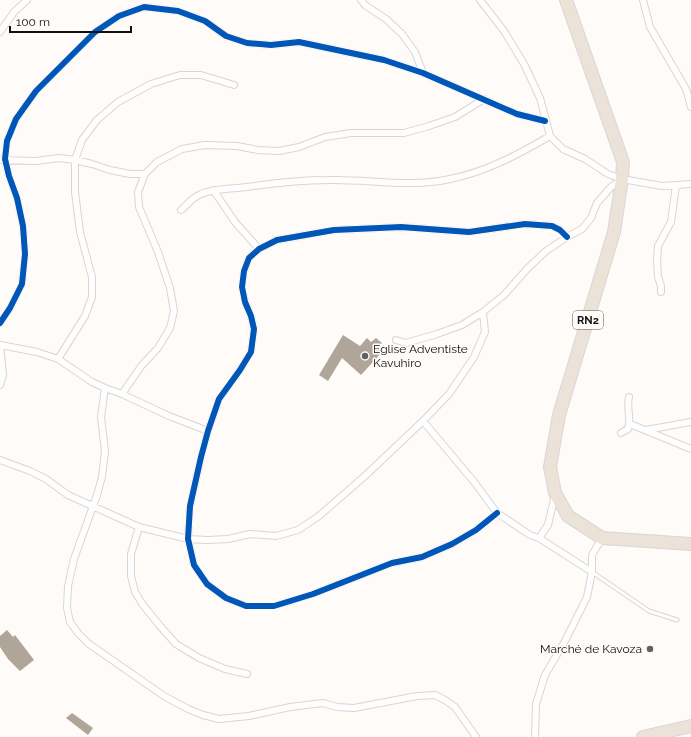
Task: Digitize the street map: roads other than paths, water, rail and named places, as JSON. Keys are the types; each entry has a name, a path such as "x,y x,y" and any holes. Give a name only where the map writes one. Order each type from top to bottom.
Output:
{"highway":[{"name":"RN2","path":"566,0 623,162 614,232 559,415 550,468 555,493 568,516 602,538 691,544"},
{"path":"643,737 691,726"}],"street":[{"path":"0,32 14,12 27,0"},
{"path":"142,0 144,7"},
{"path":"361,0 365,6 386,19 402,34 415,52 423,73"},
{"path":"480,0 504,31 524,64 540,98 550,136 563,149 585,159 608,174 622,179 657,186 691,184"},
{"path":"642,0 650,27 686,89 691,107"},
{"path":"0,323 10,308 22,284 25,254 23,226 17,198 2,160 6,141 16,119 36,91 95,32 119,16 144,7 178,11 205,21 226,36 247,43 271,45 299,42 384,60 423,73 517,114 545,121"},
{"path":"58,359 85,316 92,297 92,276 79,225 75,192 75,160 82,140 97,120 118,102 152,84 180,75 201,75 234,85"},
{"path":"122,394 142,365 158,348 170,328 174,310 170,288 158,252 139,207 138,192 145,174 157,162 182,149 205,145 237,146 258,150 279,151 299,147 325,137 351,133 404,133 455,117 484,99"},
{"path":"181,210 191,200 200,194 261,185 328,180 414,184 450,180 487,168 524,151 550,136"},
{"path":"2,160 59,158 75,160 130,174 145,174"},
{"path":"396,340 406,343 437,334 462,325 483,312 504,295 527,269 546,251 567,236 582,229 591,218 597,203 611,187 622,179"},
{"path":"661,292 658,277 658,246 671,222 676,185"},
{"path":"214,191 235,222 260,249"},
{"path":"497,513 476,530 452,544 422,557 392,563 313,594 274,606 246,606 226,598 207,584 194,565 188,539 190,506 208,431 219,399 240,370 250,352 254,329 252,316 245,302 242,287 244,271 249,258 260,249 278,240 334,230 402,227 469,232 525,224 552,226 567,236"},
{"path":"0,460 30,471 46,479 68,495 139,527 188,539 228,539 250,534 276,536 298,530 319,516 366,475 449,394 474,357 485,332 483,312"},
{"path":"0,385 3,375 0,345 38,352 58,359 92,382 169,416 208,431"},
{"path":"105,388 102,417 105,451 102,477 74,559 68,586 67,608 70,622 89,644 164,696 188,709 219,719 249,716 290,707 323,703 338,707 354,708 417,696 435,695 454,707 476,737"},
{"path":"621,433 628,429 630,424 627,405 629,397"},
{"path":"423,421 475,483 497,513 592,572"},
{"path":"646,430 691,422"},
{"path":"630,424 691,449"},
{"path":"539,538 548,525 555,493"},
{"path":"139,527 131,554 132,576 135,592 143,605 176,644 199,658 224,669 247,674"},
{"path":"535,737 536,704 545,675 565,641 587,597 592,572 592,554 602,538"}],"lane":[{"path":"592,572 649,611 676,620"}],"place":[{"name":"Eglise Adventiste Kavuhiro","path":"365,356"},
{"name":"Marché de Kavoza","path":"650,649"}]}
